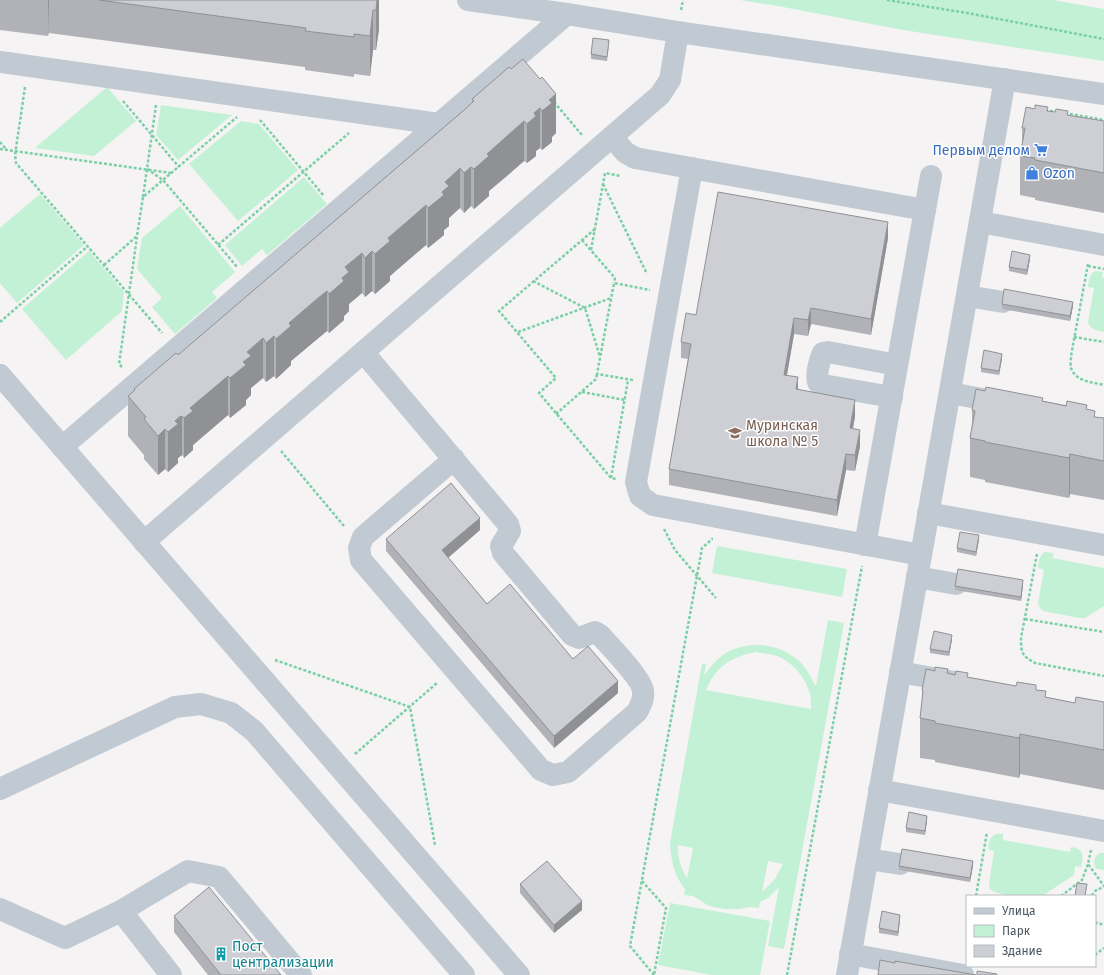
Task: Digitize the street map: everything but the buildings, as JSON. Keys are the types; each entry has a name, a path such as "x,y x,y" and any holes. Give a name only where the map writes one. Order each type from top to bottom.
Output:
{"lane":[{"path":"468,0 1104,94"},
{"path":"62,447 567,14"},
{"path":"144,542 660,95 670,80 678,32"},
{"path":"0,62 439,124"},
{"path":"963,975 849,965 1005,79"},
{"path":"612,137 625,152 635,158 925,210"},
{"path":"692,168 636,482 640,496 653,505 921,555"},
{"path":"865,545 931,176"},
{"path":"980,222 1098,244"},
{"path":"967,296 1003,302"},
{"path":"364,352 454,459 508,524 510,531 501,546 503,553 572,635 579,638 595,632 600,635 640,681 643,692 642,702 637,712 568,772 553,775 541,770 361,560 359,548 363,537 454,459"},
{"path":"892,397 823,385 818,382 817,377 820,358 823,353 828,352 897,364"},
{"path":"0,375 519,975"},
{"path":"950,393 1026,406"},
{"path":"928,513 1104,545"},
{"path":"917,577 956,584"},
{"path":"900,672 977,686"},
{"path":"0,789 175,708 201,704 231,713 254,732 464,975"},
{"path":"880,790 1100,831"},
{"path":"868,859 900,864"},
{"path":"0,909 65,938 121,911 188,871 219,877 301,975"},
{"path":"121,911 171,975"}],"path":[{"path":"887,0 967,13 1104,39"},
{"path":"27,66 15,155 16,163 176,349"},
{"path":"102,77 179,167"},
{"path":"119,364 159,85"},
{"path":"143,196 242,113 244,97"},
{"path":"552,99 583,135"},
{"path":"1040,109 1104,120"},
{"path":"218,245 370,114"},
{"path":"260,120 338,211"},
{"path":"0,142 6,150"},
{"path":"0,149 171,173"},
{"path":"147,169 162,180 252,284"},
{"path":"591,250 605,173 627,177"},
{"path":"603,183 647,274"},
{"path":"595,228 499,311 556,378 538,393 611,478 636,482"},
{"path":"104,265 137,236"},
{"path":"556,414 596,379 615,278 582,240"},
{"path":"1098,244 1088,266 1074,337 1071,368 1077,377 1085,381 1104,385"},
{"path":"0,322 88,246"},
{"path":"1088,266 1104,269"},
{"path":"534,281 584,308 600,358"},
{"path":"614,283 670,294"},
{"path":"518,332 611,298"},
{"path":"1074,337 1104,342"},
{"path":"597,374 654,384"},
{"path":"611,478 628,380"},
{"path":"581,392 625,400"},
{"path":"268,436 353,536 359,548"},
{"path":"653,505 675,550 716,598"},
{"path":"1041,533 1021,638 1021,650 1027,659 1035,663 1104,676"},
{"path":"654,975 630,946 702,548 712,539 719,540"},
{"path":"787,975 865,545"},
{"path":"1025,619 1104,632"},
{"path":"272,659 410,707"},
{"path":"355,755 454,669"},
{"path":"410,707 436,849"},
{"path":"976,895 992,810"},
{"path":"1062,895 1082,880 1100,831"},
{"path":"1088,864 1104,886 1097,889 1092,895"},
{"path":"642,881 666,908 654,975"},
{"path":"1096,954 1104,948"}],"green space":[{"path":"740,0 1053,0 1104,9 1104,61 903,30"},
{"path":"107,87 136,121 94,156 35,148"},
{"path":"161,105 232,115 178,160 156,135"},
{"path":"241,121 259,124 298,170 238,221 189,164"},
{"path":"304,177 327,204 267,255 262,249 242,266 225,245"},
{"path":"40,194 84,245 17,303 0,283 0,228"},
{"path":"180,206 235,272 212,292 217,298 175,334 152,307 162,298 137,269 142,238"},
{"path":"89,251 124,292 122,311 66,360 22,309"},
{"path":"1095,271 1103,272 1102,277 1104,278 1104,332 1092,328 1088,322 1094,288 1088,287 1088,284 1090,276"},
{"path":"717,546 847,569 842,597 712,573"},
{"path":"1045,552 1054,553 1052,558 1104,568 1104,606 1085,618 1043,611 1038,603 1044,570 1038,568 1040,557"},
{"path":"828,620 844,623 784,949 768,946 779,887 768,898 760,902 759,908 750,907 724,909 709,906 693,896 684,895 685,889 678,879 674,868 670,843 702,664 706,664 704,675 720,657 726,653 744,646 764,645 782,650 799,661 807,670 816,686","holes":["756,652 769,654 783,659 799,673 804,679 810,693 811,709 706,690 715,675 725,664 739,657","678,845 693,848 687,878 678,853","768,861 783,864 775,879 762,892"]},
{"path":"1003,834 1003,840 1070,852 1071,847 1078,849 1081,851 1083,856 1081,867 1075,866 1074,875 1044,895 1007,895 994,892 990,889 989,885 994,851 988,849 989,842 994,835"},
{"path":"1100,853 1104,853 1104,870 1096,869 1094,865 1095,858"},
{"path":"670,903 770,921 760,975 712,975 658,965"}],"place":[{"name":"Первым делом","path":"1041,150"},
{"name":"Ozon","path":"1032,173"},
{"name":"Муринская школа № 5","path":"735,433"},
{"name":"Пост централизации","path":"221,954"}]}
